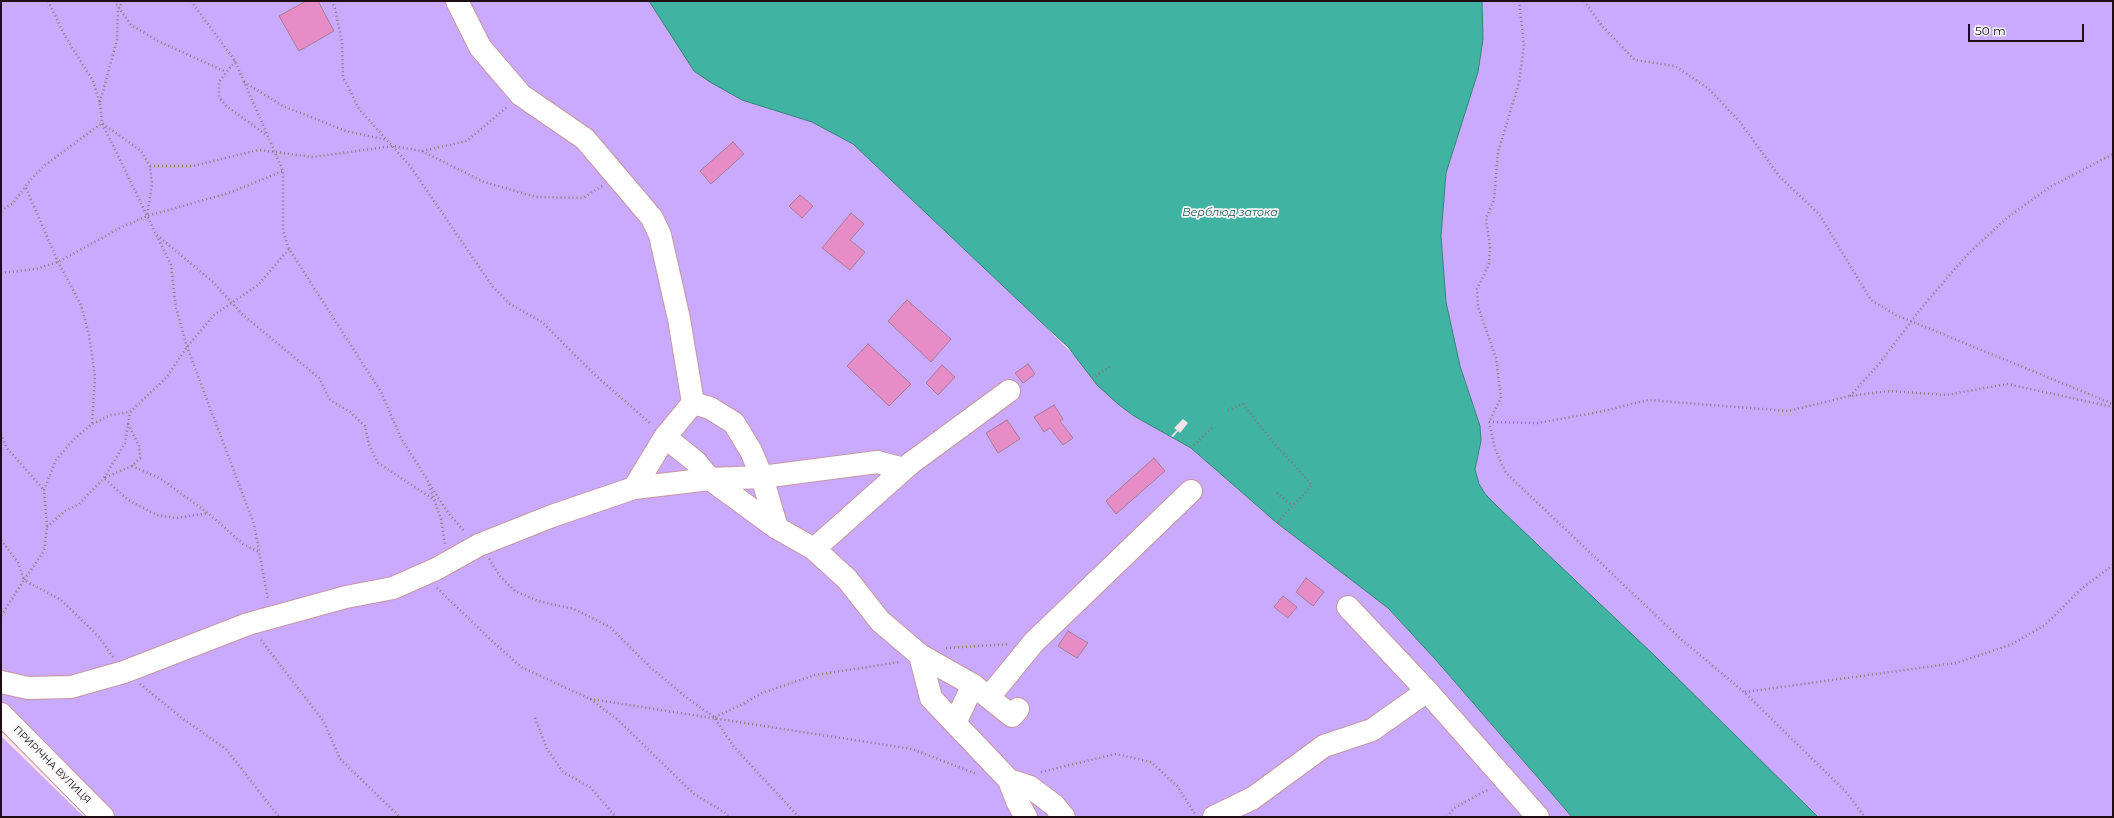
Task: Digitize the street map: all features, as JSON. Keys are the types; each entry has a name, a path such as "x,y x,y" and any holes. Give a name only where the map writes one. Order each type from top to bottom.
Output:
{"lane":[{"path":"456,1 480,46 521,95 585,139 652,218 660,235 679,319 693,403 665,437 634,488"},
{"path":"814,549 904,469 1009,391"},
{"path":"693,403 710,408 734,423 751,451 762,477 777,528"},
{"path":"665,437 695,461 710,479 777,528 814,549 847,579 880,621 920,654 981,691 1012,716 1018,709"},
{"path":"1,682 28,688 71,687 124,672 248,624 346,597 393,588 430,572 479,545 552,516 634,488 710,479 762,477 877,462 904,469"},
{"path":"955,723 981,691 1191,491"},
{"path":"1348,607 1428,692 1538,817"},
{"path":"920,654 931,698 1009,780 1017,801 1026,817"},
{"path":"1214,817 1253,798 1324,746 1372,730 1428,692"},
{"name":"ПРИРІЧНА ВУЛИЦЯ","path":"1,714 103,817"},
{"path":"1009,780 1030,788 1054,804 1064,817"}],"path":[{"path":"48,1 65,36 93,81 100,103 102,123 171,265 176,308 187,347 254,524 271,618"},
{"path":"114,1 118,9 131,25 158,41 226,72"},
{"path":"100,103 118,40 118,9 123,1"},
{"path":"191,1 235,61 283,171 283,231 289,250 381,392 402,438 448,513 479,545 500,576 514,591 538,601 574,609 610,627 655,671 687,698 714,717 734,747 799,817"},
{"path":"331,1 342,43 343,77 359,109 410,166 493,287 510,304 542,322 594,374 665,437"},
{"path":"1519,1 1518,5 1524,45 1519,83 1498,152 1494,200 1486,218 1489,264 1478,289 1478,307 1496,358 1502,398 1489,422 1495,449 1506,473 1682,640 1744,692 1846,792 1865,817"},
{"path":"1584,1 1603,27 1636,60 1675,66 1708,88 1740,122 1779,176 1820,214 1871,300 1896,315 1912,322 2113,404"},
{"path":"235,61 219,82 219,97 230,109 266,134"},
{"path":"244,82 283,106 346,131 388,140"},
{"path":"422,151 467,141 521,95"},
{"path":"102,123 141,151 150,166 152,184 147,216"},
{"path":"1,211 13,203 26,188 32,178 44,166 102,123"},
{"path":"150,166 193,166 259,150 313,157 393,146 422,151 484,182 536,197 583,198 617,177"},
{"path":"1850,396 1879,364 1968,254 2008,217 2050,187 2113,154"},
{"path":"1,273 36,269 58,262 122,226 147,216 229,193 283,171"},
{"path":"26,188 58,262 81,305 89,335 95,377 92,424"},
{"path":"156,234 213,282 230,303 319,378 330,400 350,412 365,426 369,445 378,463 436,500"},
{"path":"1,616 44,551 46,527 44,490 56,460 74,440 92,424 111,415 130,412 166,378 187,347 214,315 258,285 289,250"},
{"path":"1092,378 1111,366"},
{"path":"1489,422 1538,424 1599,412 1648,400 1788,410 1850,396 1890,391 1946,395 2007,384 2113,407"},
{"path":"1228,410 1243,404 1273,442 1312,485 1277,523"},
{"path":"46,527 65,511 79,504 104,478 125,443 130,412"},
{"path":"104,478 132,466 140,458 139,446 128,424"},
{"path":"1191,448 1212,428"},
{"path":"1,434 6,447 44,490"},
{"path":"132,466 161,480 208,513 243,544 259,552"},
{"path":"104,478 128,500 157,515 177,518 208,513"},
{"path":"426,478 436,500 444,532 445,546 430,572 491,640 522,667 590,699 618,720 694,794 724,812 729,817"},
{"path":"1277,493 1292,506"},
{"path":"1,540 18,562 24,580 61,600 99,638 124,672 182,718 226,749 279,817"},
{"path":"1744,692 1956,663 2010,645 2046,625 2081,589 2113,565"},
{"path":"248,624 324,722 340,759 400,817"},
{"path":"714,717 741,705 762,693 815,675 904,661 938,648 1034,642"},
{"path":"590,699 714,717 912,749 980,774"},
{"path":"535,718 547,749 564,772 590,787 616,817"},
{"path":"1039,772 1116,754 1151,762 1177,786 1198,817"},
{"path":"1447,817 1454,808 1486,790 1512,786"}],"shaded area":[{"path":"1,1 649,1 694,71 742,100 812,122 853,144 1040,321 1134,416 1191,448 1277,523 1388,608 1435,659 1572,817 114,817 1,704"},
{"path":"1482,1 2113,1 2113,817 1818,817 1486,495 1479,484 1475,469 1481,441 1480,426 1460,366 1446,302 1441,237 1446,173 1478,72 1483,39"},
{"path":"1,736 84,817 1,817"}],"water":[{"name":"Верблюд затока","path":"649,1 1482,1 1483,39 1478,72 1446,173 1441,236 1446,302 1460,366 1480,426 1481,441 1475,469 1479,484 1486,495 1499,508 1655,656 1818,817 1572,817 1435,659 1388,608 1277,523 1191,448 1134,416 1118,404 1097,385 1068,347 853,144 812,122 742,100 694,71"}],"pier":[{"path":"1183,419 1188,423 1180,433 1178,431 1173,437 1171,436 1177,430 1174,428"}],"building":[{"path":"306,1 318,1 334,31 299,51 279,16"},
{"path":"733,142 744,154 711,184 700,171"},
{"path":"800,195 813,206 802,218 789,206"},
{"path":"851,213 864,224 850,240 865,252 850,270 822,248"},
{"path":"907,300 951,339 931,362 888,321"},
{"path":"868,344 911,384 889,406 847,366"},
{"path":"1028,364 1035,374 1023,383 1015,373"},
{"path":"942,365 955,377 938,395 926,383"},
{"path":"1054,405 1063,419 1060,421 1073,438 1063,445 1050,428 1044,432 1034,417"},
{"path":"1007,420 1020,439 998,453 986,433"},
{"path":"1154,458 1165,471 1116,514 1106,501"},
{"path":"1306,578 1324,592 1313,606 1296,592"},
{"path":"1283,596 1297,607 1288,618 1274,607"},
{"path":"1068,631 1088,643 1077,658 1058,646"}]}
